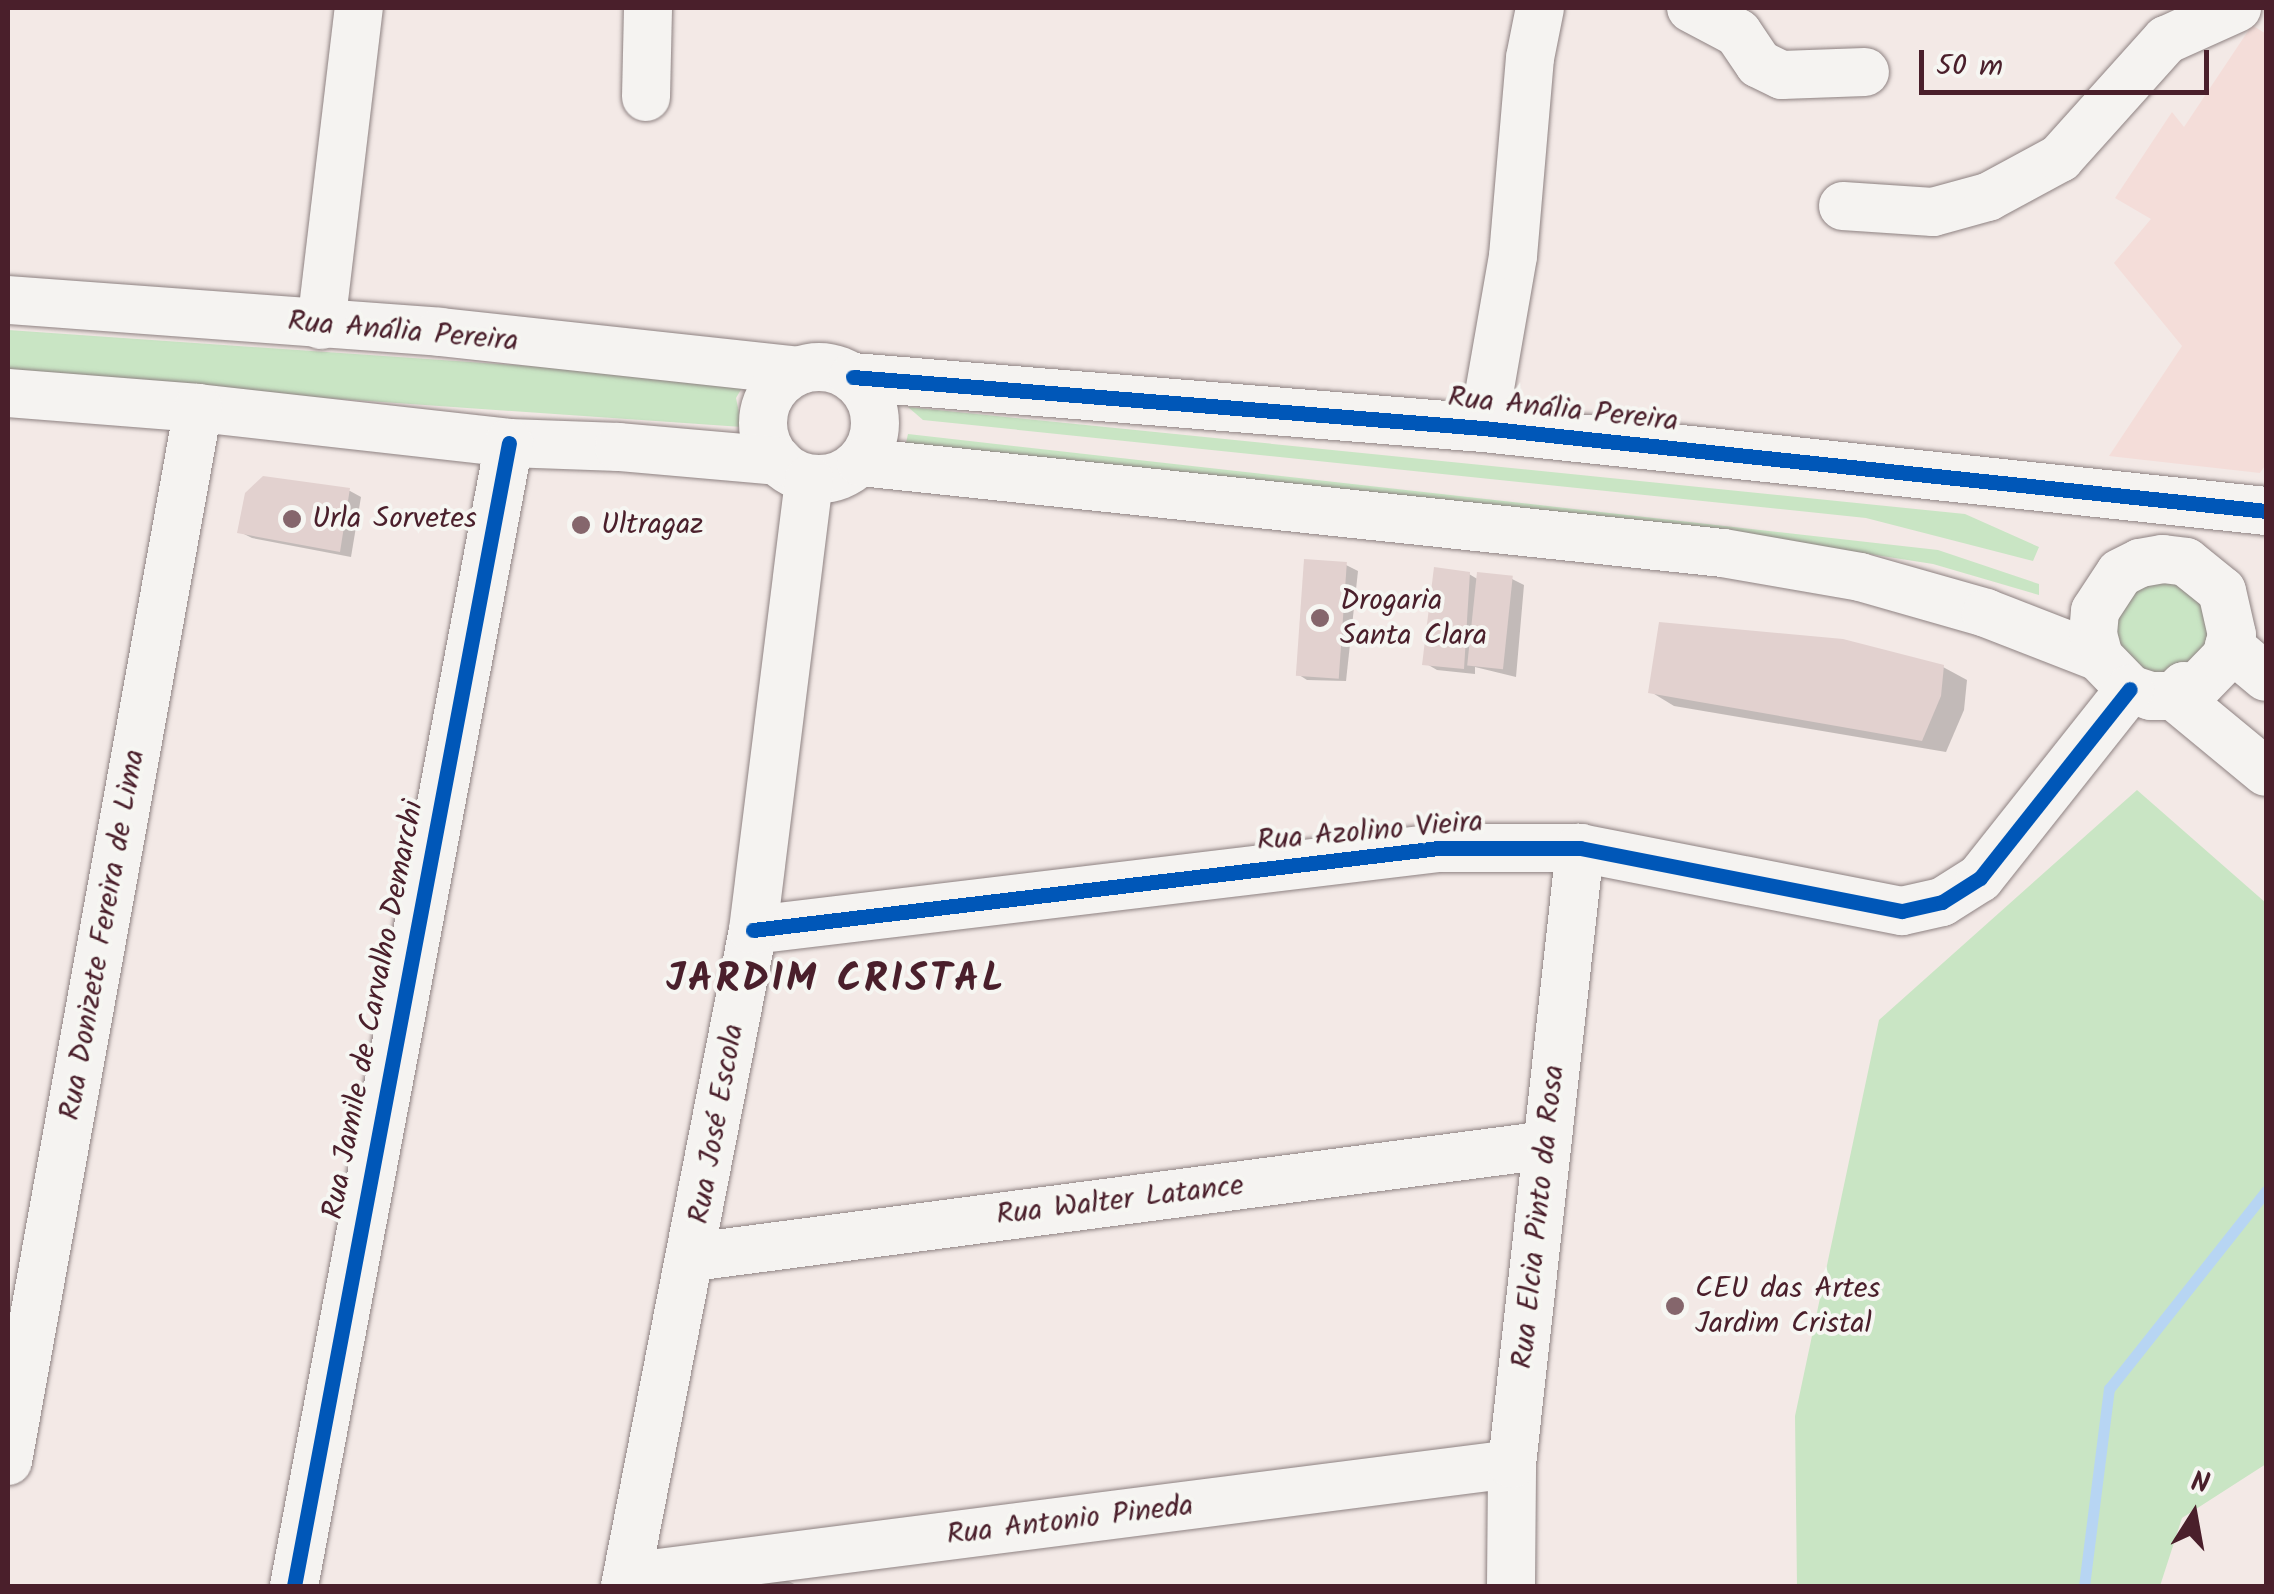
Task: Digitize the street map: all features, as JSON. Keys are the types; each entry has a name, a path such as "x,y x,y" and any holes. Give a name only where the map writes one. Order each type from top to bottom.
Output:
{"street":[{"path":"320,326 359,8"},
{"path":"646,97 648,8"},
{"path":"1484,428 1513,256 1530,58 1540,8"},
{"path":"1691,8 1738,33 1759,64 1782,75 1865,72"},
{"path":"1843,206 1933,212 1988,197 2060,158 2166,40 2238,8"},
{"name":"Rua Anália Pereira","path":"8,300 440,332 798,371"},
{"path":"8,393 198,408 509,443 619,447 794,470 845,473 861,462 876,428 874,408 852,377 836,368 798,371 770,394 763,411 767,446 794,470"},
{"name":"Rua Anália Pereira","path":"852,377 1484,428 2266,512"},
{"name":"Rua Donizete Fereira de Lima","path":"8,1462 198,408"},
{"name":"Rua Jamile de Carvalho Demarchi","path":"294,1586 509,443"},
{"path":"861,462 1723,553 1860,577 1986,613 2134,680 2266,772"},
{"name":"Rua José Escola","path":"626,1582 693,1257 753,930 794,470"},
{"path":"2163,558 2173,501"},
{"path":"2163,558 2186,562 2222,591 2230,612 2229,646 2213,675 2196,689 2134,680 2093,634 2095,612 2104,590 2120,573 2163,558"},
{"path":"2229,646 2266,677"},
{"name":"Rua Azolino Vieira","path":"753,930 1439,848 1580,848 1902,911 1942,902 1980,878 2134,680"},
{"name":"Rua Elcia Pinto da Rosa","path":"1511,1586 1512,1464 1580,848"},
{"name":"Rua Walter Latance","path":"693,1257 1547,1145"},
{"name":"Rua Antonio Pineda","path":"626,1582 1512,1464"}],"shaded area":[{"path":"2252,25 2266,34 2266,464 2260,473 2109,456 2182,346 2114,263 2151,219 2115,198 2172,112 2184,127"}],"green space":[{"path":"8,330 746,381 736,398 742,427 8,376"},
{"path":"908,407 1965,514 2039,547 2033,561 1866,518 923,420"},
{"path":"908,434 1938,550 2039,584 2039,595 1933,564 1747,535 905,447"},
{"path":"2145,584 2181,584 2210,608 2212,662 2134,682 2110,621 2118,605"},
{"path":"2137,790 2266,903 2266,1464 2182,1518 2160,1586 1797,1586 1795,1416 1879,1020"}],"building":[{"name":"Urla Sorvetes","path":"263,476 350,488 340,552 237,533 245,493"},
{"path":"1304,559 1347,562 1339,679 1296,676"},
{"path":"1434,567 1470,572 1464,669 1422,665"},
{"path":"1477,572 1513,576 1503,669 1467,665"},
{"path":"1659,622 1843,639 1944,665 1941,696 1922,741 1648,693"}],"waterway":[{"path":"2084,1586 2109,1389 2266,1191"}],"cycle path":[{"path":"853,377 1483,428 2266,511"},
{"path":"294,1586 509,443"},
{"path":"753,930 1439,848 1580,848 1902,911 1942,902 1980,878 2130,689"}],"place":[{"name":"Urla Sorvetes","path":"292,519"},
{"name":"Ultragaz","path":"581,525"},
{"name":"Drogaria Santa Clara","path":"1320,618"},
{"name":"CEU das Artes Jardim Cristal","path":"1675,1306"}],"district":[{"name":"JARDIM CRISTAL","path":"836,980"}]}
